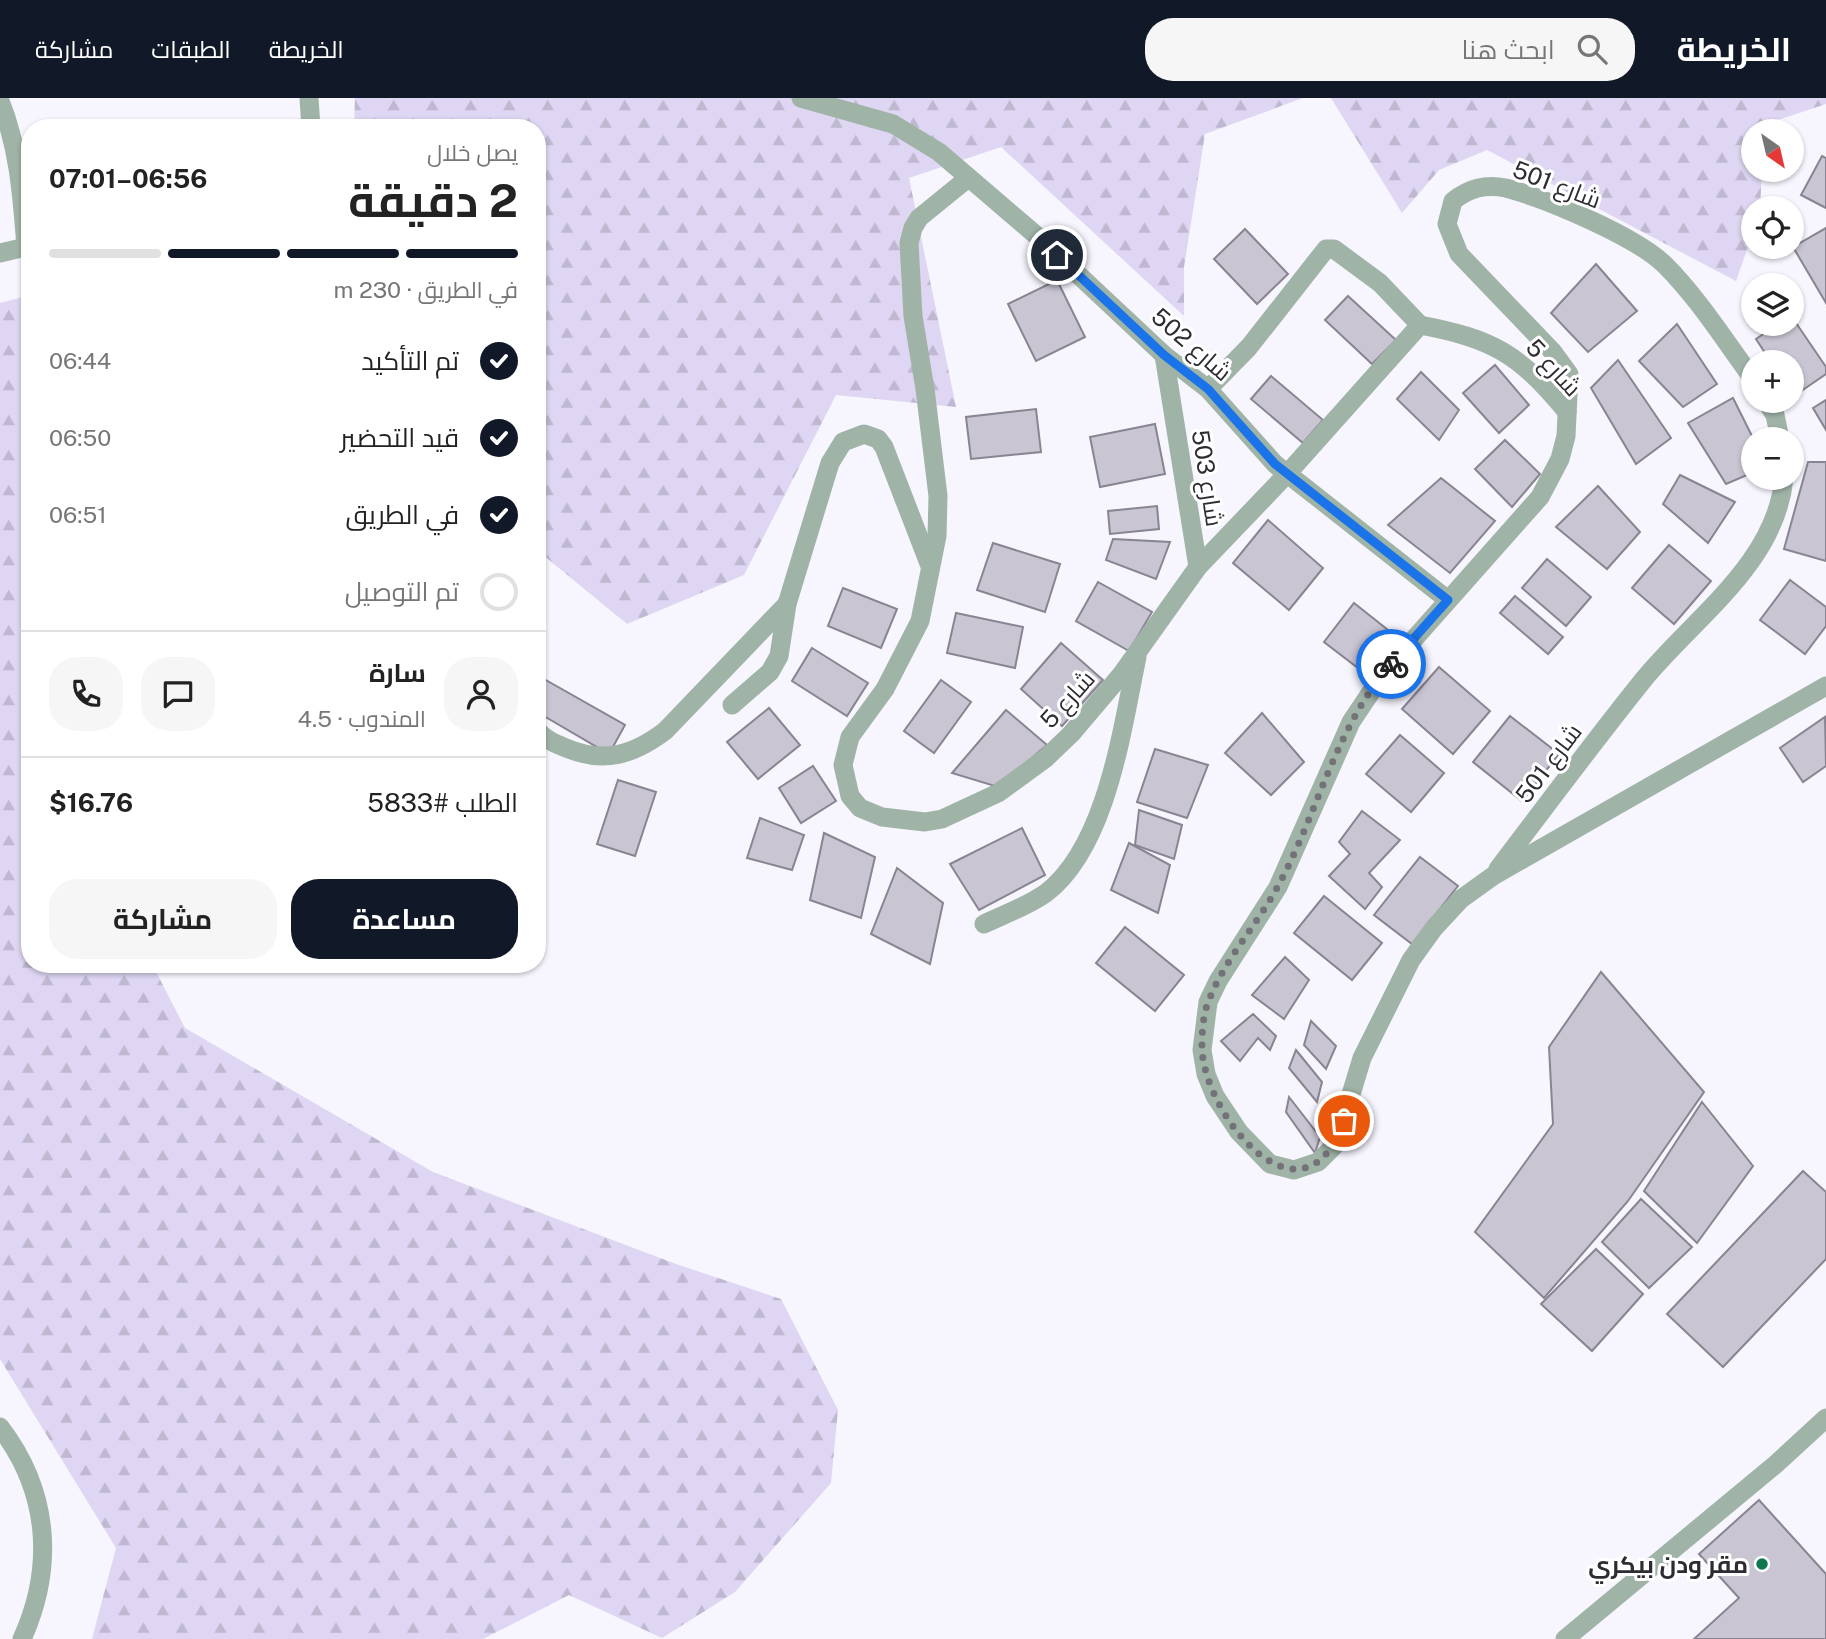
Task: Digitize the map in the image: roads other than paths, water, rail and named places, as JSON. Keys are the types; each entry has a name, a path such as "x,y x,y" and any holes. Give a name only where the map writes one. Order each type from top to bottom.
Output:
{"street":[{"path":"309,98 310,119"},
{"path":"800,98 893,124 939,152 967,179"},
{"path":"0,101 12,132 21,181"},
{"name":"شارع 502","path":"967,179 1037,236 1164,355 1208,389 1263,452 1287,474 1448,600"},
{"name":"شارع 5","path":"967,179 919,218 912,228 909,243 913,323 925,389 938,496 937,537 920,621 885,689 850,737 843,765 850,796 860,808 882,817 925,822 942,819 998,793 1046,758 1071,734 1138,653 1198,567 1287,474 1420,325 1466,334 1510,354 1538,379 1567,412 1566,436 1560,459 1540,497 1383,674 1351,722 1278,887 1218,981 1208,1002 1202,1050 1206,1074 1215,1096 1239,1132 1270,1164 1294,1170 1318,1162 1336,1144 1362,1058 1411,960 1452,909 1493,876 1826,686"},
{"name":"شارع 501","path":"1567,412 1570,380 1562,361 1459,254 1452,241 1447,224 1448,211 1453,201 1465,192 1493,186 1521,192 1644,249 1665,265 1692,296 1741,362"},
{"path":"0,253 21,248"},
{"path":"1208,389 1249,347 1326,249 1334,249 1373,277 1401,301 1420,325"},
{"name":"شارع 503","path":"1164,355 1198,567"},
{"path":"732,705 770,672 779,656 787,604 830,463 838,447 852,437 871,435 884,447 930,567"},
{"name":"شارع 501","path":"1493,876 1646,677 1749,564 1772,527 1783,490"},
{"path":"546,736 555,743 601,758 626,754 647,744 665,731 787,604"},
{"path":"984,924 1047,892 1081,853 1107,785 1138,653"},
{"path":"1565,1639 1776,1464 1826,1418"},
{"path":"0,1427 25,1466 43,1524 41,1583 22,1639"}],"place":[{"name":"مقر ودن بيكري","path":"1762,1564"}]}
